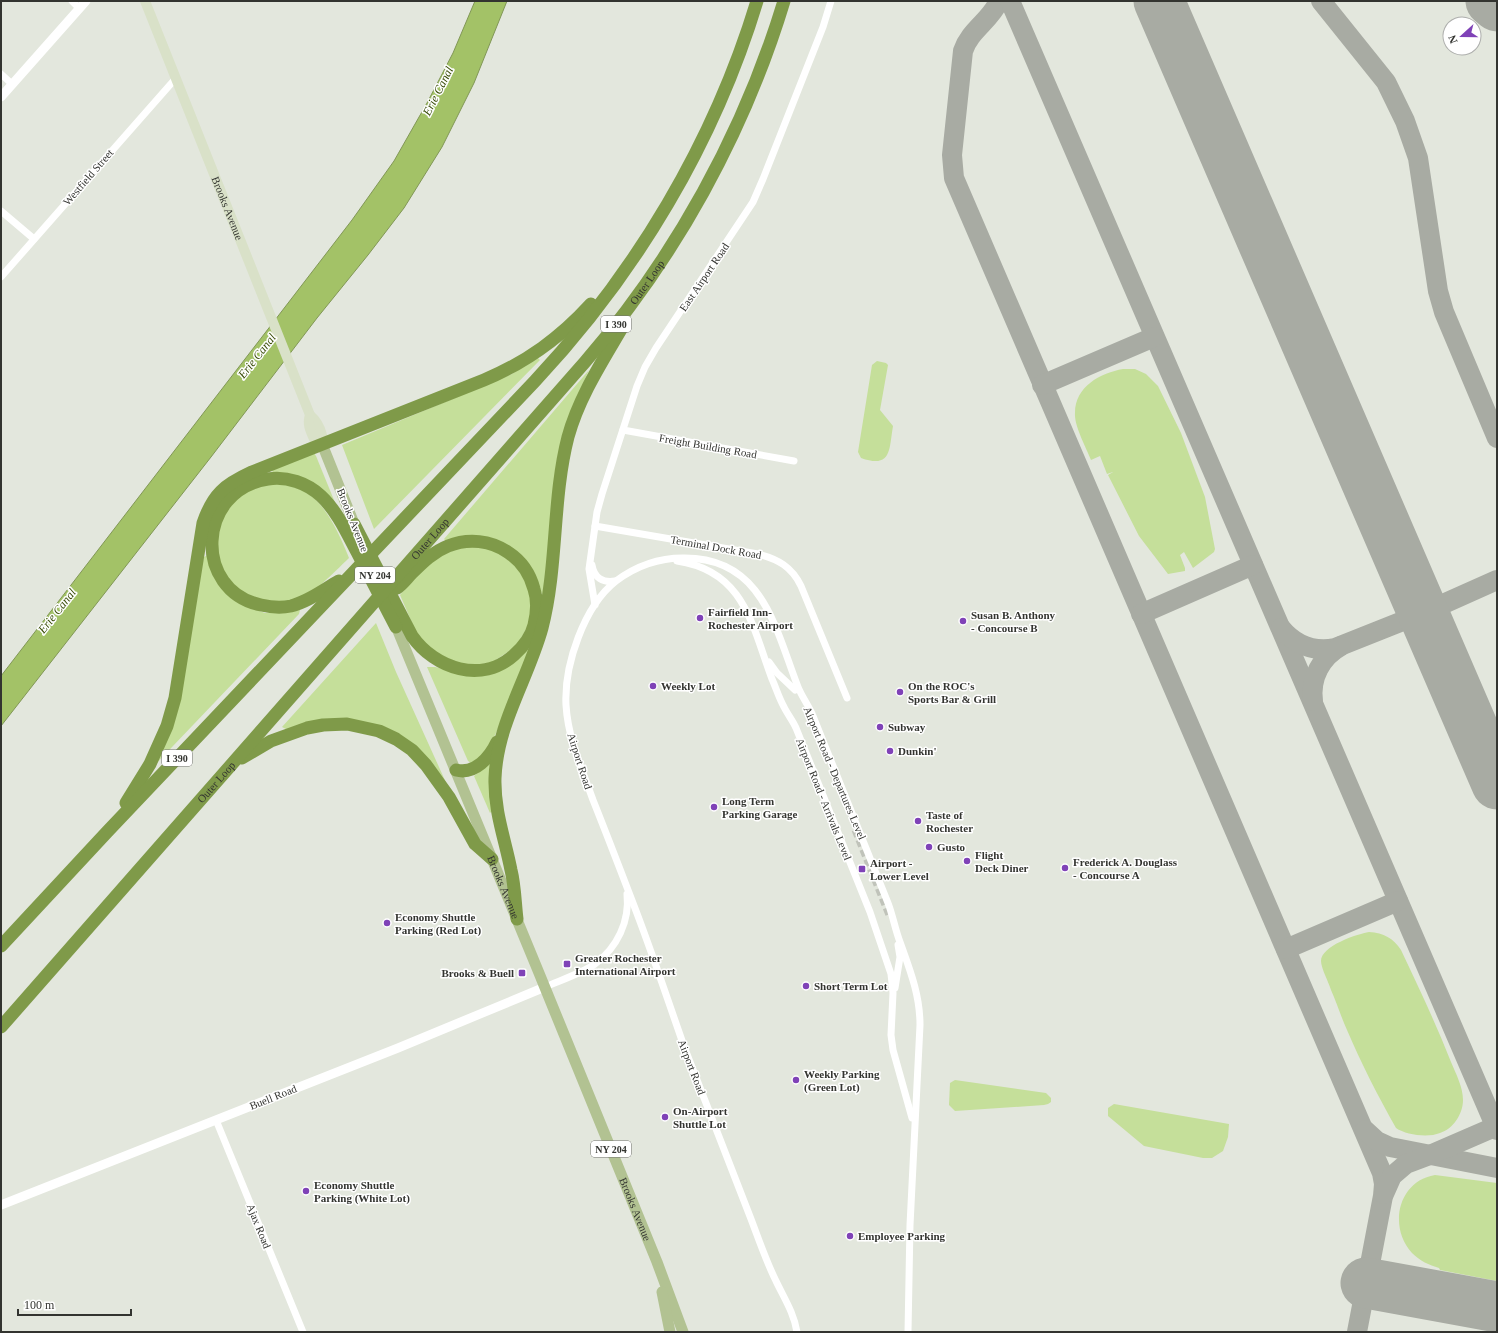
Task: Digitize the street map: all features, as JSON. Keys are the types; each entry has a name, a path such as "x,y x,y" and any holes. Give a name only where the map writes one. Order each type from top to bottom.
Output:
{"highway":[{"name":"I 390","path":"1,946 562,351 610,291 653,228 684,175 717,107 738,56 757,1"},
{"name":"Outer Loop","path":"1,1027 594,352 628,309 667,253 702,193 740,120 770,43 784,1"},
{"path":"107,832 141,781 167,726 175,698 203,523 214,498 223,488 252,472 493,376 512,368 534,355 555,339 580,316 653,228"},
{"path":"456,770 462,771 470,769 478,766 484,761 493,750 506,721 538,641 544,621 549,593 564,461 568,438 575,416 593,377 667,253"},
{"path":"355,570 301,603 289,606 269,607 247,601 230,588 217,569 211,547 214,525 226,502 247,486 269,479 290,480 300,483 313,490 322,497 350,528 399,623 427,653 436,660 461,670 484,670 507,661 525,643 533,628 537,604 535,592 526,571 510,554 492,544 467,541 448,546 432,554 423,561 400,586 375,601"},
{"path":"506,721 497,758 495,794 500,828 512,870 517,919"},
{"path":"233,763 271,741 307,728 323,725 347,724 379,731 396,739 412,750 426,765 449,797 475,844 492,859"}],"main road":[{"name":"Brooks Avenue","path":"145,1 310,415 315,419 322,436 322,443 350,528"},
{"name":"Brooks Avenue","path":"399,623 456,770 657,1262 683,1332"},
{"path":"657,1262 670,1332"}],"street":[{"path":"1,96 83,5 72,1"},
{"name":"East Airport Road","path":"595,605 589,569 595,526 602,494 639,380 649,361 745,216 758,192 823,27 831,1"},
{"path":"1,74 12,84"},
{"name":"Westfield Street","path":"1,277 176,78"},
{"path":"1,211 34,239"},
{"name":"Freight Building Road","path":"623,430 794,461"},
{"name":"Terminal Dock Road","path":"595,526 758,554 783,563 795,575 801,586 846,698"},
{"name":"East Airport Road","path":"591,556 593,571 601,581 608,582 618,580"},
{"name":"Airport Road - Departures Level","path":"661,560 672,558 705,560 716,563 739,575 760,595 773,619 796,689 812,712 888,903 899,941 911,971 917,992 920,1031 913,1134"},
{"name":"Airport Road","path":"661,560 636,569 618,580 604,592 595,605 581,631 572,656 567,683 566,711 571,737 577,756 712,1119 773,1275 794,1319 796,1332"},
{"name":"Airport Road - Arrivals Level","path":"661,560 675,560 707,570 723,580 743,603 759,641 779,696 796,728 870,912 890,974 893,993 891,1029 892,1043 908,1101 913,1134"},
{"name":"Airport Road - Arrivals Level","path":"759,641 775,671 796,689"},
{"name":"Airport Road","path":"545,988 591,967 614,945 622,930 626,915 627,898 623,879"},
{"name":"Airport Road - Arrivals Level","path":"892,1006 900,957 899,941"},
{"name":"Buell Road","path":"1,1205 398,1048 545,988"},
{"name":"Ajax Road","path":"216,1120 303,1332"},
{"path":"908,1332 913,1134"}],"shaded area":[{"path":"537,357 540,360 374,529 342,445 512,374"},
{"path":"877,361 888,365 880,410 893,426 887,455 884,459 879,461 871,461 861,458 858,452 872,365"},
{"path":"1123,369 1135,369 1146,374 1158,386 1181,433 1205,497 1215,549 1214,552 1193,568 1184,552 1180,555 1185,571 1168,574 1139,536 1108,475 1113,472 1107,474 1100,456 1091,460 1076,424 1076,404 1079,395 1084,388 1091,382 1106,374"},
{"path":"589,370 571,411 545,598 512,550 448,543 444,539"},
{"path":"314,453 336,505 273,475 272,469"},
{"path":"279,483 302,490 320,504 334,526 349,558 313,591 296,601 279,604 270,603 246,594 239,590 230,581 220,560 218,536 225,513 232,503 242,495 256,488"},
{"path":"465,546 489,549 505,556 521,571 532,596 530,622 517,646 491,663 465,666 432,651 416,632 400,595 417,574 441,555"},
{"path":"208,555 231,597 240,604 265,613 300,610 299,614 152,768 204,557"},
{"path":"376,623 396,672 448,787 379,729 286,729 282,727"},
{"path":"527,648 530,651 497,731 486,753 471,763 468,761 427,667 435,667 464,674"},
{"path":"493,761 493,810 490,813 474,776"},
{"path":"1369,932 1388,937 1395,942 1401,950 1433,1020 1462,1090 1463,1105 1459,1116 1449,1128 1435,1135 1417,1135 1396,1128 1358,1055 1321,964 1323,956 1327,950 1333,946 1356,935"},
{"path":"955,1080 1046,1093 1051,1098 1051,1102 1044,1105 955,1111 949,1105 950,1083"},
{"path":"1114,1104 1229,1124 1228,1137 1223,1151 1212,1158 1203,1158 1144,1146 1108,1116 1108,1108"},
{"path":"1435,1175 1497,1183 1497,1281 1440,1270 1439,1268 1418,1258 1412,1253 1405,1242 1400,1231 1399,1218 1405,1195 1412,1186 1422,1179"}],"water":[{"name":"Erie Canal","path":"475,1 507,1 474,83 442,147 404,208 1,726 1,676 352,220 394,161 453,53"}],"taxiway":[{"path":"999,1 991,14 970,37 963,51 952,155 954,178 1382,1173 1384,1184 1383,1196 1357,1332"},
{"path":"1010,1 1497,1130"},
{"path":"1321,1 1386,82 1405,121 1418,158 1438,291 1444,312 1497,438"},
{"path":"1042,385 1154,337"},
{"path":"1141,614 1253,565"},
{"path":"1281,628 1292,639 1305,646 1320,649 1335,648 1423,613 1497,580"},
{"path":"1313,701 1313,684 1318,669 1328,656 1341,646"},
{"path":"1286,949 1398,901"},
{"path":"1384,1194 1392,1176 1406,1164 1497,1126"},
{"path":"1365,1130 1377,1141 1390,1147 1497,1168"}],"runway":[{"path":"1159,1 1497,784"},
{"path":"1491,1 1497,6"},
{"path":"1366,1283 1497,1307"}],"tunnel":[{"path":"855,830 889,915"}],"place":[{"name":"Fairfield Inn- Rochester Airport","path":"700,618"},
{"name":"Susan B. Anthony - Concourse B","path":"963,621"},
{"name":"Weekly Lot","path":"653,686"},
{"name":"On the ROC's Sports Bar & Grill","path":"900,692"},
{"name":"Subway","path":"880,727"},
{"name":"Dunkin'","path":"890,751"},
{"name":"Long Term Parking Garage","path":"714,807"},
{"name":"Taste of Rochester","path":"918,821"},
{"name":"Gusto","path":"929,847"},
{"name":"Flight Deck Diner","path":"967,861"},
{"name":"Frederick A. Douglass - Concourse A","path":"1065,868"},
{"name":"Airport - Lower Level","path":"862,869"},
{"name":"Economy Shuttle Parking (Red Lot)","path":"387,923"},
{"name":"Greater Rochester International Airport","path":"567,964"},
{"name":"Brooks & Buell","path":"522,973"},
{"name":"Short Term Lot","path":"806,986"},
{"name":"Weekly Parking (Green Lot)","path":"796,1080"},
{"name":"On-Airport Shuttle Lot","path":"665,1117"},
{"name":"Economy Shuttle Parking (White Lot)","path":"306,1191"},
{"name":"Employee Parking","path":"850,1236"}]}
